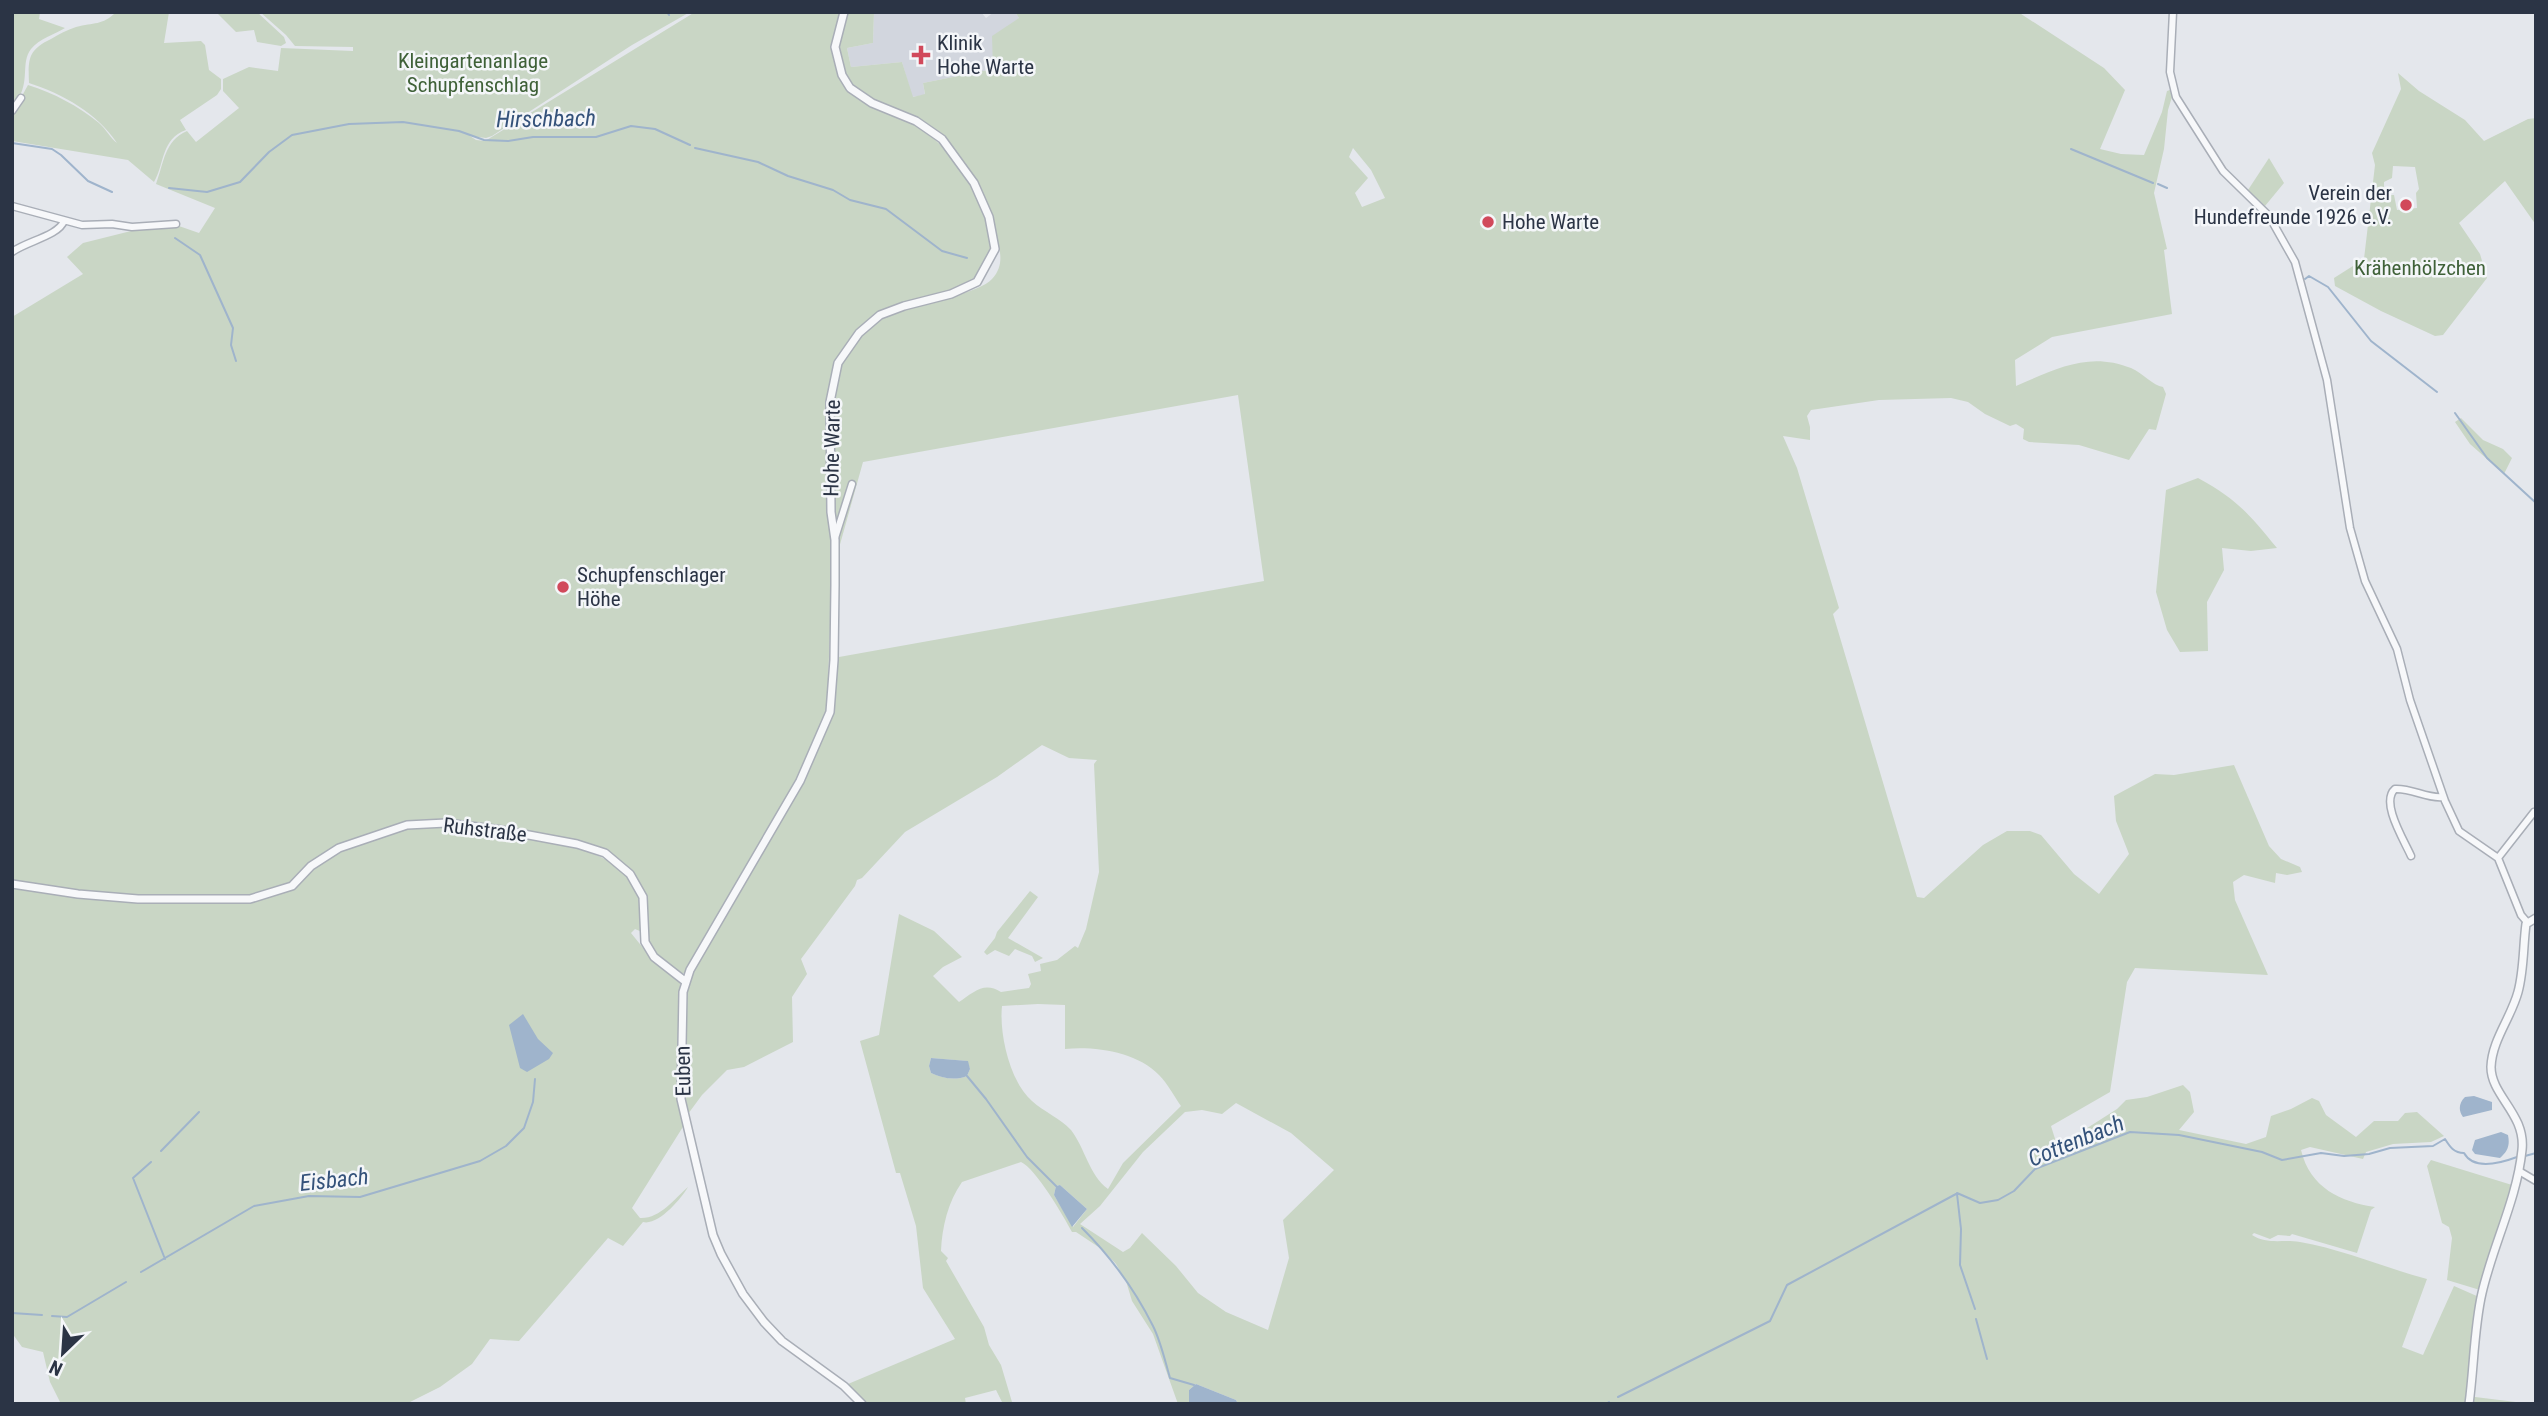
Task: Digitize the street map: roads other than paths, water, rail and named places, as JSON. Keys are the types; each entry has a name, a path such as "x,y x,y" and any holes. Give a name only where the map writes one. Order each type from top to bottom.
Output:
{"street":[{"name":"Hohe Warte","path":"830,712 834,660 835,540 831,512 830,402 838,363 859,333 880,315 951,294 977,282 995,249 989,217 974,183 942,139 916,121 872,103 850,88 842,75 835,47 844,12"},
{"path":"2173,12 2170,72 2176,97 2223,171 2269,216 2295,262 2326,380 2350,528 2359,561 2373,600 2397,649 2410,700 2443,797 2459,831 2498,858 2521,915 2527,922 2520,984 2499,1036 2491,1069 2494,1081 2510,1106 2522,1133 2523,1147 2519,1171 2482,1293 2469,1404"},
{"path":"12,111 22,98"},
{"path":"12,206 82,225 112,224 123,227 176,224"},
{"path":"12,252 22,244 58,231 64,220"},
{"path":"835,540 852,484"},
{"name":"Euben","path":"830,712 800,781 685,982 681,1099 713,1235 743,1294 782,1341 844,1386 862,1404"},
{"path":"2411,856 2396,823 2389,800 2390,794 2395,789 2401,789 2443,797"},
{"path":"2498,858 2534,812"},
{"name":"Ruhstraße","path":"12,884 78,894 138,899 250,899 292,886 311,866 339,848 407,825 446,822 502,830 577,844 605,853 630,874 643,897 645,942 654,957 685,982"},
{"path":"2527,922 2536,918"},
{"path":"2519,1171 2536,1181"}],"water":[{"path":"523,1014 538,1039 553,1053 549,1059 527,1072 520,1068 509,1025"},
{"path":"931,1058 968,1061 970,1069 967,1076 962,1078 940,1076 931,1073"},
{"path":"2474,1096 2492,1102 2492,1110 2463,1117 2461,1102 2465,1097"},
{"path":"2501,1132 2508,1135 2509,1142 2507,1150 2500,1158 2475,1154 2472,1150 2475,1140"},
{"path":"1060,1185 1087,1209 1072,1227 1054,1195 1056,1186"},
{"path":"1196,1384 1236,1400 1238,1404 1189,1404 1189,1390"}],"waterway":[{"name":"Hirschbach","path":"169,188 207,192 240,182 269,152 292,135 349,124 403,122 459,131 484,140 508,141 533,137 596,137 631,126 655,129 690,145"},
{"name":"Hirschbach","path":"12,143 52,149 88,181 112,192"},
{"name":"Hirschbach","path":"695,148 758,162 788,176 833,190 850,200 886,209 942,251 967,258"},
{"path":"2071,149 2153,183"},
{"path":"2158,184 2167,188"},
{"path":"175,238 200,255 233,328 231,345 236,361"},
{"path":"2305,279 2309,276 2328,287 2371,341 2437,392"},
{"path":"2455,413 2487,458 2536,503"},
{"path":"967,1076 1027,1157 1056,1186"},
{"name":"Eisbach","path":"141,1272 254,1206 309,1196 360,1197 480,1161 506,1146 524,1128 533,1102 535,1079"},
{"path":"161,1151 199,1112"},
{"name":"Cottenbach","path":"1957,1193 1980,1203 1998,1200 2014,1191 2035,1169 2130,1132 2179,1135 2262,1152 2282,1160 2321,1153 2344,1156 2369,1154 2390,1148 2433,1146 2445,1139 2455,1151 2464,1153 2468,1159 2481,1164 2517,1157"},
{"name":"Cottenbach","path":"2525,1156 2536,1153"},
{"path":"151,1162 133,1178 165,1259"},
{"name":"Cottenbach","path":"1618,1397 1770,1321 1787,1285 1956,1194"},
{"path":"1957,1194 1961,1229 1960,1265 1975,1309"},
{"path":"1082,1228 1112,1262 1138,1299 1156,1332 1170,1378 1194,1385"},
{"name":"Eisbach","path":"52,1316 67,1317 126,1282"},
{"name":"Eisbach","path":"12,1313 42,1315"},
{"path":"1976,1319 1987,1359"}],"place":[{"name":"Klinik Hohe Warte","path":"921,55"},
{"name":"Verein der Hundefreunde 1926 e.V.","path":"2406,205"},
{"name":"Hohe Warte","path":"1488,222"},
{"name":"Schupfenschlager Höhe","path":"563,587"}],"park label":[{"name":"Kleingartenanlage Schupfenschlag","path":"473,73"},
{"name":"Krähenhölzchen","path":"2420,268"}]}
